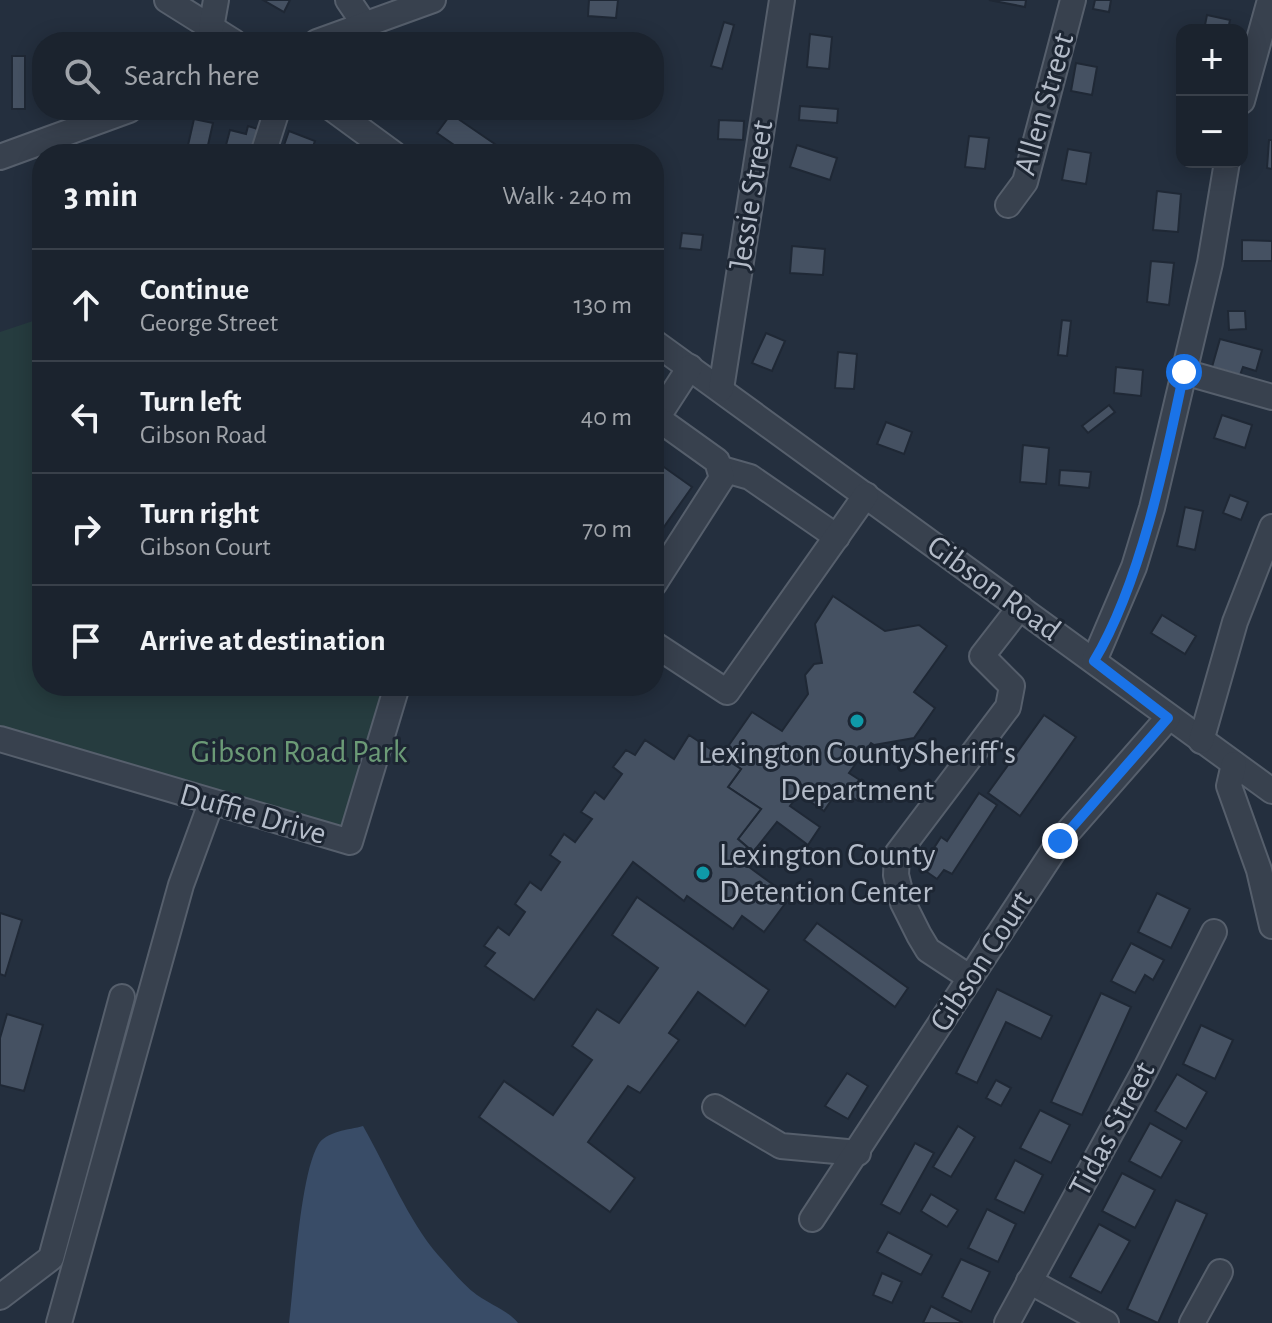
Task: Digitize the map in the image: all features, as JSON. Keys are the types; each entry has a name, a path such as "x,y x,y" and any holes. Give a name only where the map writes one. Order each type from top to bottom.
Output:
{"street":[{"path":"167,0 218,32"},
{"path":"211,28 216,0"},
{"path":"348,0 365,25"},
{"path":"345,32 433,0"},
{"name":"Jessie Street","path":"721,389 782,0"},
{"name":"Allen Street","path":"1008,205 1025,182 1073,0"},
{"path":"1243,96 1270,0"},
{"path":"36,144 102,120"},
{"path":"266,144 274,120"},
{"path":"346,120 373,144"},
{"path":"0,157 32,145"},
{"path":"1094,661 1134,567 1152,508 1213,248 1226,168"},
{"name":"Gibson Road","path":"664,349 1272,791"},
{"path":"664,406 690,367"},
{"path":"1184,372 1272,397"},
{"path":"664,424 717,461 722,469 750,477 837,537"},
{"path":"664,569 718,488 722,469"},
{"path":"664,651 727,692 866,495"},
{"path":"1201,741 1235,622 1272,527"},
{"path":"969,977 928,950 919,935 903,903 896,875 897,854 1008,707 1012,686 982,656 1020,607"},
{"name":"Duffie Drive","path":"0,739 350,842 394,696"},
{"name":"Gibson Court","path":"812,1219 1060,841 1168,718"},
{"path":"1234,764 1229,786 1259,870 1272,926"},
{"path":"59,1323 181,885 211,803"},
{"name":"Tidas Street","path":"1007,1323 1145,1070 1214,932"},
{"path":"0,1297 51,1258 122,997"},
{"path":"715,1107 781,1146 858,1153"},
{"path":"1192,1323 1220,1272"},
{"path":"1029,1281 1106,1323"}],"green space":[{"name":"Gibson Road Park","path":"32,321 32,696 384,696 346,823 330,831 0,731 0,332"}],"water":[{"path":"363,1126 407,1210 438,1255 472,1291 518,1323 289,1323 302,1204 312,1160 318,1145 326,1137"}],"building":[{"path":"263,0 290,0 284,12"},
{"path":"589,0 618,0 616,18 588,16"},
{"path":"989,0 1026,0 1025,7"},
{"path":"1095,0 1111,0 1109,12 1093,9"},
{"path":"1207,15 1230,20 1229,24 1205,24"},
{"path":"724,22 734,25 722,69 711,66"},
{"path":"810,34 832,37 829,69 807,67"},
{"path":"12,56 25,56 25,109 12,109"},
{"path":"1076,63 1097,67 1092,95 1071,91"},
{"path":"800,106 838,109 837,123 799,120"},
{"path":"194,120 213,123 208,144 188,144"},
{"path":"447,120 460,120 495,144 453,144 437,133"},
{"path":"719,120 744,121 743,140 718,139"},
{"path":"248,126 264,131 260,144 226,144 230,130 246,134"},
{"path":"289,131 315,141 314,144 284,144"},
{"path":"969,136 989,138 985,169 965,167"},
{"path":"1269,140 1272,140 1272,169 1267,168"},
{"path":"797,145 837,158 830,180 790,167"},
{"path":"1068,149 1091,153 1086,184 1062,180"},
{"path":"1157,191 1181,194 1178,232 1153,230"},
{"path":"682,233 703,235 701,250 680,248"},
{"path":"1242,240 1272,241 1272,261 1242,261"},
{"path":"792,246 825,249 823,275 790,273"},
{"path":"1151,261 1174,263 1169,305 1147,302"},
{"path":"1228,311 1245,311 1246,329 1229,330"},
{"path":"1062,320 1071,321 1067,356 1058,355"},
{"path":"766,333 785,341 772,371 752,363"},
{"path":"1220,339 1262,350 1256,371 1243,367 1240,375 1212,367"},
{"path":"838,352 857,354 854,389 835,388"},
{"path":"1116,367 1143,370 1141,396 1114,393"},
{"path":"1109,405 1115,412 1088,433 1082,426"},
{"path":"1222,415 1252,425 1245,448 1214,438"},
{"path":"886,422 912,432 904,454 877,444"},
{"path":"1023,445 1049,448 1046,484 1020,482"},
{"path":"664,467 692,487 664,527"},
{"path":"1060,470 1091,472 1089,488 1059,485"},
{"path":"1230,495 1248,502 1241,520 1223,513"},
{"path":"1185,507 1203,511 1195,550 1177,546"},
{"name":"Lexington CountySheriff's Department","path":"833,596 885,631 919,625 947,646 914,692 935,708 914,738 871,743 849,773 869,786 858,801 839,789 824,811 799,794 790,806 820,827 808,845 777,822 753,852 738,839 761,809 728,787 741,769 722,755 752,712 782,731 808,694 805,675 814,664 822,663 815,624"},
{"path":"1162,615 1196,636 1185,654 1151,633"},
{"path":"1044,715 1076,737 1020,816 988,793"},
{"name":"Lexington County Detention Center","path":"689,735 741,769 728,787 761,809 738,839 753,852 745,864 790,897 764,932 742,916 733,929 687,896 684,901 633,862 534,1000 485,966 495,953 484,946 498,927 509,935 525,912 515,904 530,882 541,890 560,862 550,855 564,834 575,842 592,819 581,812 595,792 604,799 622,774 613,767 626,750 635,755 645,740 674,759"},
{"path":"979,793 997,805 952,874 944,870 937,879 921,868 941,837 947,841"},
{"path":"1157,893 1190,909 1171,948 1138,932"},
{"path":"637,897 769,990 745,1026 698,992 669,1033 679,1040 640,1093 628,1086 588,1142 635,1178 610,1212 479,1117 504,1081 553,1115 592,1060 572,1046 597,1009 619,1023 658,968 612,935"},
{"path":"0,913 22,920 5,976 0,974"},
{"path":"817,923 908,988 895,1007 804,940"},
{"path":"1131,943 1164,960 1153,980 1145,975 1135,993 1111,981"},
{"path":"997,989 1052,1016 1041,1039 1006,1022 977,1083 956,1073"},
{"path":"1101,993 1131,1007 1082,1115 1051,1102"},
{"path":"7,1014 43,1025 24,1091 0,1085 0,1038"},
{"path":"1201,1025 1233,1040 1215,1079 1183,1064"},
{"path":"847,1073 868,1086 848,1119 825,1106"},
{"path":"1177,1074 1207,1092 1186,1129 1155,1111"},
{"path":"996,1080 1011,1088 1001,1106 986,1098"},
{"path":"1040,1110 1070,1125 1051,1163 1020,1148"},
{"path":"1150,1123 1182,1141 1161,1178 1129,1161"},
{"path":"958,1126 975,1137 951,1177 933,1167"},
{"path":"915,1143 934,1153 900,1214 881,1204"},
{"path":"1015,1160 1043,1175 1024,1213 995,1199"},
{"path":"1122,1173 1155,1190 1135,1228 1102,1211"},
{"path":"931,1194 958,1210 947,1227 921,1211"},
{"path":"1176,1200 1207,1214 1158,1323 1127,1309"},
{"path":"987,1209 1016,1224 998,1262 968,1248"},
{"path":"1099,1224 1130,1241 1101,1293 1070,1277"},
{"path":"888,1232 932,1255 921,1275 877,1252"},
{"path":"961,1259 990,1272 971,1312 942,1297"},
{"path":"882,1273 902,1282 892,1303 873,1295"},
{"path":"931,1306 962,1322 962,1323 923,1323"}],"place":[{"name":"Lexington CountySheriff's Department","path":"857,721"},
{"name":"Lexington County Detention Center","path":"703,873"}],"route":[{"path":"1060,841 1168,718 1094,661 1134,567 1171,434 1184,372"}]}
